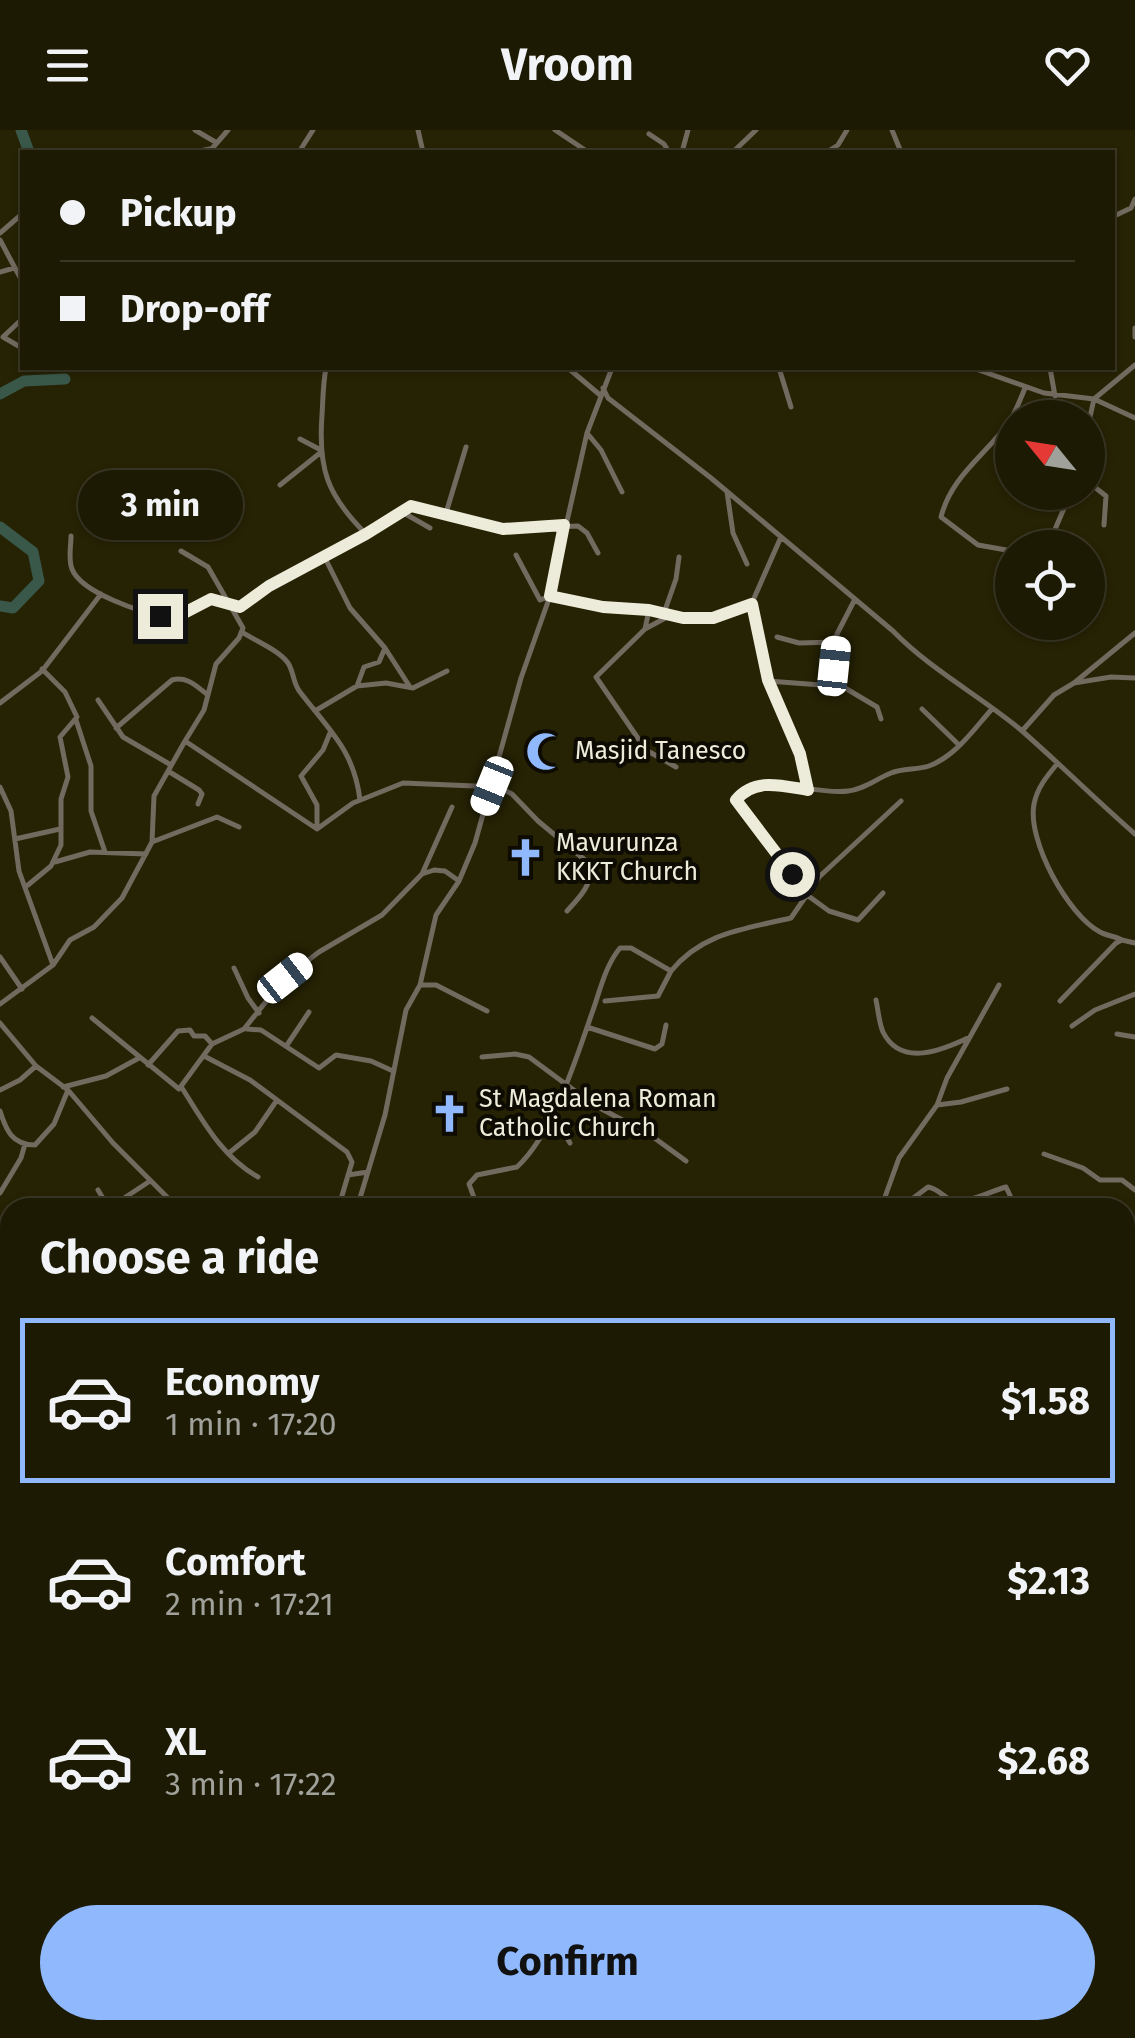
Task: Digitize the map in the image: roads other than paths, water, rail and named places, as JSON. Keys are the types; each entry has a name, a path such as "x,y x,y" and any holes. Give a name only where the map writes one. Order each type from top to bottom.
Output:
{"street":[{"path":"195,130 216,143"},
{"path":"210,150 228,130"},
{"path":"735,150 756,130"},
{"path":"830,150 846,130"},
{"path":"561,131 585,150"},
{"path":"649,134 667,150"},
{"path":"1115,215 1131,208 1135,199"},
{"path":"20,216 0,236 20,277"},
{"path":"0,272 14,268"},
{"path":"1135,328 1135,337"},
{"path":"1094,398 1135,364"},
{"path":"326,370 319,451 325,479 366,534"},
{"path":"571,370 728,492 945,677 1022,732 1093,792 1135,834"},
{"path":"360,1198 385,1115 406,1010 420,985 436,916 460,881 492,786 520,678 550,596 587,433 611,370"},
{"path":"780,370 791,406"},
{"path":"978,370 1055,396 1094,398 1135,418"},
{"path":"1050,370 1055,396"},
{"path":"995,550 983,548 940,517 961,476 1007,425 1024,388"},
{"path":"587,433 601,450 622,492"},
{"path":"300,440 319,451"},
{"path":"446,513 466,447"},
{"path":"280,485 319,451"},
{"path":"728,492 733,533 747,564"},
{"path":"1104,525 1105,497"},
{"path":"71,536 70,564 75,576 101,594 166,617 211,599 240,607 269,586 416,505 503,529 564,525 584,530 598,553"},
{"path":"400,511 430,528"},
{"path":"781,537 752,604 768,680 800,754 808,790"},
{"path":"0,1004 53,966 70,940 112,912 152,842 152,800 204,710 216,664 242,632 242,624 208,567 181,552"},
{"path":"516,554 537,599 550,596 683,618 713,618 752,604"},
{"path":"324,556 358,621 385,648 410,688"},
{"path":"676,767 646,750 596,674 668,614 678,557"},
{"path":"0,703 42,669 101,594"},
{"path":"834,686 836,642 841,623 854,601"},
{"path":"645,630 649,610"},
{"path":"242,632 286,660 296,686 354,765 360,800"},
{"path":"1022,732 1042,706 1135,633"},
{"path":"777,637 799,642 836,642"},
{"path":"357,686 364,668 379,662 385,648"},
{"path":"42,669 68,697 76,720 91,766 91,812 105,852"},
{"path":"315,712 357,686 386,684 410,688 447,671"},
{"path":"1074,683 1135,678"},
{"path":"116,728 172,680 192,682 208,695"},
{"path":"768,680 845,688 877,707 881,719"},
{"path":"98,700 116,728 200,790 198,804"},
{"path":"922,708 959,745"},
{"path":"883,894 856,921 829,911 807,895 736,800 751,786 762,784 825,792 862,788 890,773 934,764 977,729 992,709"},
{"path":"53,863 60,845 62,791 68,778 60,737 66,726 76,720"},
{"path":"317,830 317,805 301,776 323,750 330,734"},
{"path":"186,742 317,830"},
{"path":"1057,764 1041,785 1033,807 1042,854 1054,878 1084,918 1102,934 1135,942"},
{"path":"317,830 360,800 403,783 492,786 512,794 591,866 584,890 567,912"},
{"path":"0,787 12,812 19,871 53,966"},
{"path":"606,1000 658,996 671,971 691,948 744,927 791,918 819,877 901,802"},
{"path":"182,1088 212,1044 244,1029 285,978 318,952 382,914 422,874 452,807"},
{"path":"152,842 217,816 239,828"},
{"path":"14,839 60,830"},
{"path":"28,885 53,863 90,852 146,854"},
{"path":"422,874 446,871 460,881"},
{"path":"1060,1001 1104,953 1122,940"},
{"path":"472,1198 469,1184 472,1179 516,1167 529,1155 552,1113 609,966 620,948 631,948 671,971"},
{"path":"0,957 22,989"},
{"path":"234,968 259,1013"},
{"path":"885,1198 899,1158 937,1104 947,1078 999,984"},
{"path":"420,985 436,985 487,1011"},
{"path":"1072,1026 1095,1010 1135,994"},
{"path":"876,1000 883,1032 905,1051 940,1052 972,1036"},
{"path":"287,1045 309,1012"},
{"path":"92,1018 174,1088 182,1088"},
{"path":"0,1022 36,1066 66,1088 168,1198"},
{"path":"588,1027 655,1049 662,1044 666,1025"},
{"path":"244,1029 261,1030 319,1068 336,1054 370,1061 393,1071"},
{"path":"148,1065 178,1031 190,1030 212,1044"},
{"path":"1117,1034 1135,1037"},
{"path":"204,1056 242,1075 346,1152 352,1162 342,1198"},
{"path":"482,1057 528,1057 594,1106 649,1134 686,1161"},
{"path":"66,1088 106,1076 140,1058"},
{"path":"0,1090 36,1066"},
{"path":"0,1111 10,1136 35,1145 46,1136 66,1088"},
{"path":"182,1088 228,1154 258,1177"},
{"path":"937,1104 961,1102 1007,1089"},
{"path":"228,1154 255,1132 277,1100"},
{"path":"552,1113 570,1143"},
{"path":"0,1193 21,1158 24,1144"},
{"path":"1044,1154 1083,1168 1100,1180 1122,1180 1135,1190"},
{"path":"348,1175 368,1172"},
{"path":"124,1198 150,1180"},
{"path":"913,1198 928,1187 948,1198"},
{"path":"971,1198 1006,1187 1011,1198"},
{"path":"98,1190 103,1198"}],"waterway":[{"path":"21,130 28,150"},
{"path":"0,394 24,381 65,379"},
{"path":"0,527 33,552 39,581 13,608 0,606"}],"place":[{"name":"Masjid Tanesco","path":"545,751"},
{"name":"Mavurunza KKKT Church","path":"526,857"},
{"name":"St Magdalena Roman Catholic Church","path":"449,1113"}]}
